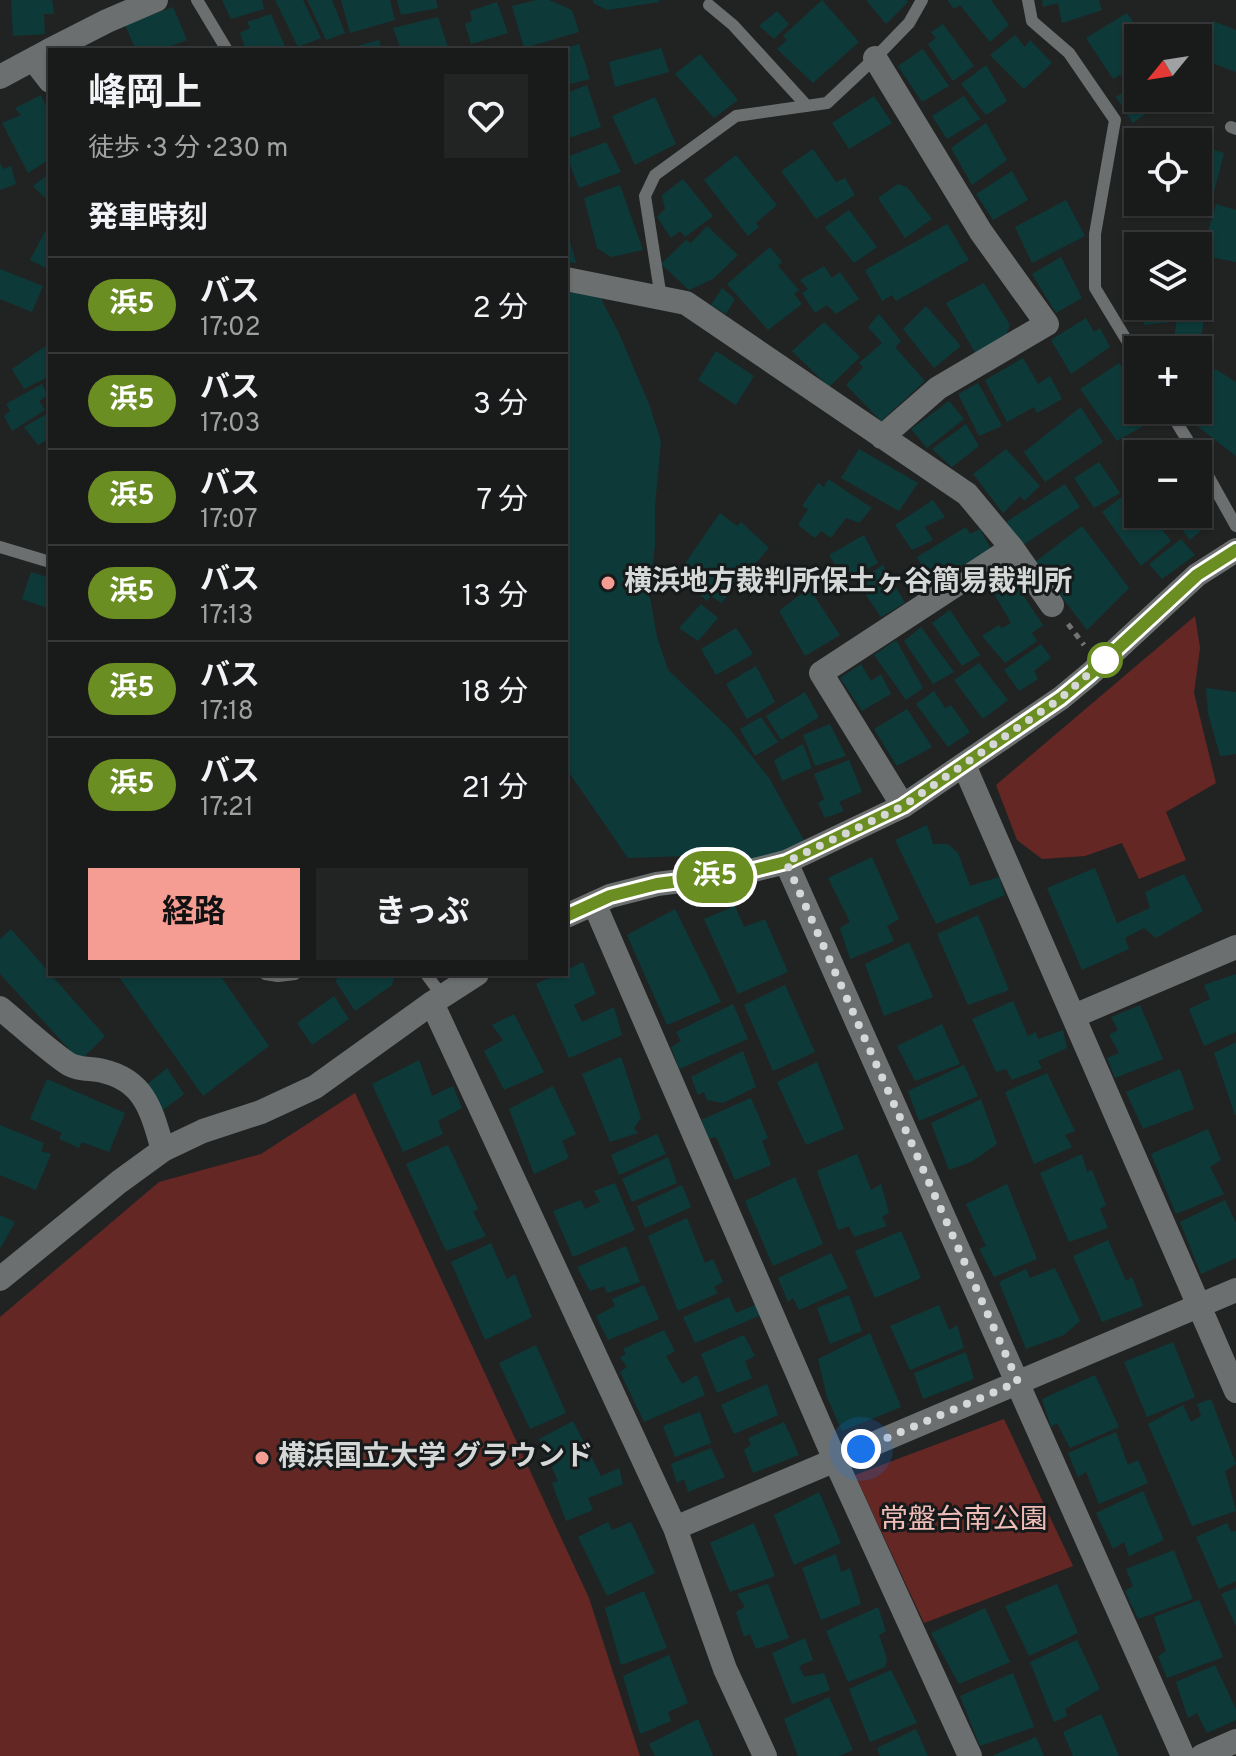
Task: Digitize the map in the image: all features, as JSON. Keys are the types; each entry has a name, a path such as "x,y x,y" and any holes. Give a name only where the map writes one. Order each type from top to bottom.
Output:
{"street":[{"path":"54,48 156,0"},
{"path":"0,77 44,53"},
{"path":"875,58 981,232 1047,324 938,388 882,437"},
{"path":"568,279 686,303 967,494 1012,548 1052,605"},
{"path":"903,806 821,673 1012,548"},
{"path":"568,915 610,896 657,884 742,873 786,862 903,806 1061,698 1094,658 1197,575 1236,550"},
{"path":"964,765 1236,1391"},
{"path":"786,862 1183,1756"},
{"path":"594,903 835,1460 970,1756"},
{"path":"1074,1016 1236,947"},
{"path":"1,1277 163,1150 203,1131 261,1112 315,1087 474,976"},
{"path":"437,1000 675,1528 725,1669 765,1756"},
{"path":"0,1008 70,1066 104,1071 126,1079 151,1111 163,1150"},
{"path":"675,1528 1236,1290"},
{"path":"1202,1756 1236,1741"}],"lane":[{"path":"197,0 226,48"},
{"path":"661,298 645,196 655,175 736,116 827,103 909,23 922,0"},
{"path":"1028,0 1032,21 1069,53 1115,120 1095,234 1095,288 1124,336"},
{"path":"709,5 733,25 807,106"},
{"path":"1212,483 1236,526"},
{"path":"0,547 48,561"},
{"path":"427,976 437,1000"}],"green space":[{"path":"1195,616 1200,648 1194,693 1216,783 1166,812 1186,860 1139,879 1122,843 1085,856 1042,859 1017,840 996,785"},
{"name":"横浜国立大学 グラウンド","path":"355,1093 589,1598 640,1756 0,1756 0,1317 159,1182 261,1154"},
{"name":"常盤台南公園","path":"1004,1419 1073,1566 924,1623 855,1475"}],"building":[{"path":"11,0 52,0 54,14 44,14 45,34 13,36"},
{"path":"222,0 262,0 264,9 231,19"},
{"path":"275,0 303,0 321,38 298,47"},
{"path":"307,0 332,0 345,33 326,40"},
{"path":"341,0 390,0 395,20 350,33"},
{"path":"397,0 436,0 438,8 401,15"},
{"path":"549,0 572,10 579,32 524,48 512,6"},
{"path":"593,0 659,2 607,10 593,3"},
{"path":"822,0 859,42 813,83 777,49 787,40 783,36"},
{"path":"866,0 906,0 908,2 886,24"},
{"path":"947,0 991,0 1009,25 990,42 960,5 954,9"},
{"path":"1042,0 1099,0 1102,10 1062,23 1058,3 1043,7"},
{"path":"497,2 508,33 471,44 465,24 472,21 470,11"},
{"path":"173,7 187,40 165,48 135,48 125,25"},
{"path":"777,11 789,24 774,39 759,26"},
{"path":"1127,13 1134,24 1124,24 1124,77 1120,75 1113,79 1086,38"},
{"path":"271,14 286,48 245,48 240,33 250,28 247,22"},
{"path":"438,17 448,48 400,48 393,28"},
{"path":"1213,21 1236,30 1236,72 1212,63"},
{"path":"943,24 974,66 953,81 928,44 936,38 931,32"},
{"path":"1015,35 1025,47 1030,40 1052,63 1024,89 990,55"},
{"path":"379,40 381,48 350,48"},
{"path":"579,44 590,79 568,84 566,48"},
{"path":"661,48 669,72 615,87 609,62"},
{"path":"923,49 949,86 922,102 898,66"},
{"path":"700,54 738,100 714,118 675,74"},
{"path":"986,65 1007,101 986,115 961,84"},
{"path":"587,85 601,127 568,138 568,92"},
{"path":"1124,92 1124,109 1116,97"},
{"path":"41,95 48,111 48,160 28,173 2,123 21,115 15,108"},
{"path":"874,96 892,123 849,149 832,123"},
{"path":"964,96 980,119 947,139 932,116"},
{"path":"655,97 676,144 635,165 612,116"},
{"path":"1126,112 1148,112 1133,123"},
{"path":"986,123 1007,160 972,185 951,148"},
{"path":"606,142 621,172 579,188 568,157"},
{"path":"813,149 836,182 845,178 855,195 816,219 781,171"},
{"path":"1212,149 1224,153 1212,192"},
{"path":"736,155 777,205 756,223 759,227 748,236 704,180"},
{"path":"0,163 3,169 11,166 16,184 0,190"},
{"path":"1012,171 1028,200 993,220 976,194"},
{"path":"48,175 48,201 33,186"},
{"path":"683,179 713,216 685,237 680,231 671,238 657,217 665,209 662,195"},
{"path":"898,184 907,187 932,219 905,238 878,198"},
{"path":"620,185 643,250 611,257 597,248 584,198"},
{"path":"1066,200 1085,236 1032,263 1015,227"},
{"path":"1216,204 1236,210 1236,262 1212,257 1212,232 1208,232"},
{"path":"849,210 877,247 854,263 825,227"},
{"path":"947,224 969,260 896,301 892,295 882,301 865,270"},
{"path":"48,226 48,269 30,260"},
{"path":"707,226 738,255 713,279 689,290 661,264 686,240 691,243"},
{"path":"568,234 576,263 568,262"},
{"path":"770,247 782,262 778,266 799,290 794,294 802,304 768,330 727,284"},
{"path":"1061,257 1082,298 1056,313 1032,274"},
{"path":"824,266 832,278 840,272 859,299 836,314 827,305 815,313 802,293 808,289 800,280"},
{"path":"0,269 43,286 32,312 0,299"},
{"name":"横浜地方裁判所保土ヶ谷簡易裁判所","path":"568,279 598,285 603,303 649,404 661,441 649,592 657,637 668,670 729,728 769,778 810,851 707,878 684,856 628,858 568,771"},
{"path":"984,283 1010,325 1005,337 976,354 946,303"},
{"path":"722,288 735,299 726,314 711,305"},
{"path":"926,306 961,346 934,368 903,329"},
{"path":"879,314 901,341 895,347 925,381 881,421 846,385 863,367 859,363 882,343 868,327"},
{"path":"1086,318 1094,332 1100,328 1110,347 1071,374 1051,340"},
{"path":"1143,320 1172,320 1172,322 1144,325"},
{"path":"1177,320 1204,320 1201,336 1174,336"},
{"path":"824,322 860,357 829,387 792,351"},
{"path":"48,344 48,377 24,389 12,369"},
{"path":"716,351 754,376 736,405 698,380"},
{"path":"1023,358 1038,384 1050,376 1062,399 1037,413 1034,407 1007,422 985,380"},
{"path":"1119,363 1124,370 1124,424 1147,424 1117,441 1080,389"},
{"path":"1215,369 1236,382 1236,456 1194,424 1212,424 1212,372"},
{"path":"978,383 1002,426 979,436 958,394"},
{"path":"42,384 48,395 39,401 45,410 12,431 4,416 10,411 6,404"},
{"path":"949,401 964,419 927,448 911,429"},
{"path":"1081,407 1103,442 1045,482 1024,452"},
{"path":"48,413 48,439 38,445 24,427"},
{"path":"966,424 979,446 952,467 932,449"},
{"path":"859,449 918,483 899,511 841,478"},
{"path":"1006,449 1040,486 1024,501 1020,496 1003,513 973,474"},
{"path":"1099,462 1120,493 1094,508 1074,478"},
{"path":"828,479 872,508 859,523 846,518 831,538 821,531 815,538 798,525 808,509 802,506 818,483 824,487"},
{"path":"1065,484 1080,507 1023,545 1006,522"},
{"path":"1124,495 1124,528 1161,528 1171,541 1141,566 1102,512"},
{"path":"933,500 945,517 925,527 933,540 912,550 895,525"},
{"path":"720,513 737,526 741,522 769,548 721,603 711,596 707,601 677,575"},
{"path":"1082,526 1129,588 1087,630 1035,562"},
{"path":"966,527 970,534 980,529 991,549 932,585 917,557"},
{"path":"1181,528 1204,528 1190,540"},
{"path":"864,535 878,563 845,581 829,555"},
{"path":"1181,539 1195,555 1162,579 1149,564"},
{"path":"883,565 905,603 881,617 857,582"},
{"path":"1007,571 1043,625 1032,633 1037,641 1005,663 982,636 999,625 1002,628 1011,623 988,583"},
{"path":"31,572 48,577 48,608 22,599"},
{"path":"809,588 840,635 805,656 779,611"},
{"path":"701,604 718,618 698,641 679,628"},
{"path":"950,610 980,655 962,666 932,623"},
{"path":"921,627 954,672 933,684 904,641"},
{"path":"736,628 753,654 716,675 701,649"},
{"path":"896,640 923,688 906,700 874,655"},
{"path":"1041,644 1051,658 1034,671 1038,679 1019,691 1004,670"},
{"path":"979,663 1008,700 983,719 954,680"},
{"path":"861,664 871,681 881,674 891,694 862,711 840,678"},
{"path":"756,666 775,702 747,719 726,684"},
{"path":"1206,688 1236,692 1236,754 1220,756 1208,713"},
{"path":"934,691 945,708 951,705 970,732 948,747 916,704"},
{"path":"805,692 819,717 781,740 766,716"},
{"path":"907,709 932,747 897,766 874,729"},
{"path":"761,717 778,742 755,756 740,729"},
{"path":"830,724 846,756 815,766 803,735"},
{"path":"803,744 812,768 782,781 774,760"},
{"path":"849,760 862,792 839,802 844,811 825,818 818,803 824,799 814,774"},
{"path":"927,825 933,844 948,844 958,853 970,886 999,877 1005,895 936,924 895,840"},
{"path":"872,857 899,919 887,926 894,941 850,959 840,928 850,922 828,878"},
{"path":"1095,868 1117,923 1150,908 1145,892 1184,874 1203,911 1156,938 1144,928 1125,938 1129,949 1082,970 1047,888"},
{"path":"735,906 744,927 765,919 788,972 738,994 704,919"},
{"path":"675,909 721,1002 667,1025 627,935"},
{"path":"978,915 1009,990 968,1005 937,934"},
{"path":"11,929 48,971 48,976 52,976 105,1036 80,1061 0,974 0,939"},
{"path":"909,942 933,997 884,1016 865,964"},
{"path":"583,962 596,994 574,1005 582,1022 614,1007 622,1035 569,1058 536,984 554,976 568,976 568,969"},
{"path":"1236,974 1236,1032 1204,1046 1189,1009 1210,999 1204,985"},
{"path":"118,976 220,976 269,1046 203,1096"},
{"path":"340,976 394,976 392,985 355,1011 335,980"},
{"path":"785,985 815,1052 773,1071 744,1005"},
{"path":"334,996 349,1019 312,1045 297,1023"},
{"path":"1013,1001 1028,1036 1036,1032 1038,1039 1063,1030 1067,1048 1038,1061 1042,1068 1012,1080 1006,1069 996,1072 972,1019"},
{"path":"733,1004 748,1039 679,1069 671,1047 681,1041 676,1032"},
{"path":"1140,1005 1163,1059 1115,1078 1107,1058 1119,1053 1109,1035 1118,1030 1111,1017"},
{"path":"514,1014 544,1072 504,1090 484,1051 503,1040 492,1025"},
{"path":"942,1024 960,1064 915,1081 897,1046"},
{"path":"1236,1042 1236,1115 1235,1115 1214,1053"},
{"path":"743,1051 756,1087 723,1103 707,1100 704,1092 698,1095 691,1077"},
{"path":"621,1057 641,1118 634,1128 638,1133 610,1142 582,1074"},
{"path":"419,1060 432,1096 453,1086 462,1108 438,1121 443,1134 403,1152 372,1084"},
{"path":"817,1062 844,1129 806,1145 777,1082"},
{"path":"964,1065 978,1096 919,1121 908,1091"},
{"path":"167,1068 184,1094 162,1111 144,1087"},
{"path":"1180,1069 1194,1109 1143,1129 1126,1092"},
{"path":"1047,1073 1075,1131 1065,1135 1072,1147 1034,1164 1005,1092"},
{"path":"47,1079 125,1113 109,1152 82,1142 79,1148 59,1139 62,1133 30,1119"},
{"path":"553,1086 576,1134 562,1141 569,1158 534,1174 509,1109"},
{"path":"751,1098 768,1138 762,1141 771,1165 735,1180 716,1137 708,1139 701,1120"},
{"path":"981,1099 997,1144 971,1162 949,1170 931,1123"},
{"path":"0,1125 44,1143 41,1151 51,1154 36,1190 0,1175"},
{"path":"1208,1129 1221,1160 1210,1167 1224,1194 1176,1214 1151,1154"},
{"path":"657,1134 666,1154 619,1175 611,1155"},
{"path":"448,1145 478,1209 473,1212 486,1236 446,1251 406,1164"},
{"path":"857,1154 871,1190 881,1184 889,1213 882,1217 887,1226 854,1237 849,1226 838,1230 817,1171"},
{"path":"1082,1154 1087,1172 1092,1170 1106,1205 1100,1209 1108,1228 1069,1242 1040,1173"},
{"path":"668,1157 677,1183 632,1202 622,1179"},
{"path":"795,1177 823,1244 773,1266 745,1201"},
{"path":"615,1183 635,1230 573,1257 553,1211 581,1200 585,1209 600,1202 594,1191"},
{"path":"1007,1184 1037,1259 994,1277 979,1249 986,1246 966,1204"},
{"path":"682,1185 691,1207 645,1228 637,1206"},
{"path":"1225,1200 1236,1223 1236,1258 1201,1274 1180,1222"},
{"path":"0,1215 15,1222 0,1249"},
{"path":"687,1218 705,1263 713,1259 723,1282 714,1287 718,1293 678,1311 648,1236"},
{"path":"901,1231 921,1278 875,1298 855,1251"},
{"path":"1108,1240 1126,1281 1132,1277 1143,1306 1102,1322 1073,1256"},
{"path":"491,1243 507,1279 515,1274 532,1317 485,1340 451,1262"},
{"path":"626,1246 640,1282 607,1293 604,1286 590,1291 577,1267"},
{"path":"831,1253 848,1288 799,1310 793,1298 788,1302 778,1278"},
{"path":"1055,1268 1080,1321 1064,1335 1026,1349 999,1282 1026,1269 1030,1278"},
{"path":"644,1285 659,1319 608,1340 596,1316 615,1306 612,1299"},
{"path":"849,1295 862,1331 830,1344 817,1308"},
{"path":"729,1297 736,1313 757,1304 761,1315 695,1343 683,1317"},
{"path":"939,1305 949,1330 957,1325 964,1348 910,1370 890,1326"},
{"path":"664,1330 675,1351 666,1356 682,1384 697,1375 705,1395 644,1422 620,1372 627,1367 620,1358 626,1354 623,1349"},
{"path":"870,1333 901,1407 842,1431 827,1397 818,1359"},
{"path":"744,1335 755,1356 745,1361 752,1378 717,1393 701,1354"},
{"path":"1173,1342 1195,1397 1147,1417 1124,1362"},
{"path":"536,1345 566,1413 530,1429 499,1363"},
{"path":"966,1352 974,1379 923,1399 914,1373"},
{"path":"1095,1375 1119,1427 1070,1448 1057,1423 1051,1427 1042,1399"},
{"path":"767,1384 778,1415 734,1434 721,1405"},
{"path":"1211,1399 1236,1464 1225,1471 1236,1511 1192,1526 1148,1424 1183,1405 1191,1422 1201,1416 1197,1404"},
{"path":"700,1412 711,1443 675,1457 663,1426"},
{"path":"573,1421 601,1476 619,1468 623,1484 588,1498 593,1510 566,1521 552,1483 558,1481 539,1439"},
{"path":"784,1422 799,1455 753,1473 744,1450 751,1445 748,1438"},
{"path":"1116,1432 1128,1465 1138,1460 1148,1483 1099,1504 1086,1472 1078,1477 1068,1453"},
{"path":"711,1448 725,1477 688,1492 684,1479 677,1483 671,1464"},
{"path":"1143,1491 1164,1540 1129,1556 1124,1542 1113,1549 1096,1513"},
{"path":"819,1492 841,1543 794,1565 774,1515"},
{"path":"608,1522 612,1530 631,1522 655,1573 607,1596 578,1537"},
{"path":"754,1523 775,1576 730,1592 710,1543"},
{"path":"1227,1523 1231,1532 1236,1531 1236,1581 1219,1589 1196,1537"},
{"path":"1174,1550 1193,1599 1138,1619 1125,1591 1133,1586 1126,1569"},
{"path":"836,1554 841,1572 850,1568 861,1604 821,1620 802,1568"},
{"path":"768,1584 789,1638 756,1649 750,1634 744,1637 736,1612 745,1607 737,1594"},
{"path":"1057,1584 1078,1633 1029,1656 1005,1606"},
{"path":"1236,1588 1236,1626 1221,1594"},
{"path":"644,1591 667,1648 621,1665 605,1608"},
{"path":"1199,1600 1223,1657 1167,1678 1158,1656 1166,1651 1154,1617"},
{"path":"878,1607 886,1631 879,1635 887,1659 885,1667 848,1682 826,1631"},
{"path":"985,1608 1010,1662 959,1684 931,1633"},
{"path":"805,1638 813,1660 799,1666 804,1677 824,1673 830,1690 792,1704 772,1653"},
{"path":"1077,1640 1100,1689 1065,1709 1067,1716 1054,1722 1030,1662"},
{"path":"669,1655 688,1703 668,1712 671,1721 640,1734 623,1676"},
{"path":"1215,1665 1236,1709 1236,1720 1207,1733 1197,1713 1188,1718 1176,1682"},
{"path":"891,1670 917,1723 870,1742 849,1689"},
{"path":"1013,1673 1034,1727 980,1746 960,1696"},
{"path":"829,1697 853,1750 839,1756 798,1756 784,1719"},
{"path":"1101,1714 1119,1756 1073,1756 1063,1732"},
{"path":"698,1719 713,1756 655,1756 649,1744"},
{"path":"916,1729 928,1756 880,1756 877,1748"},
{"path":"1036,1737 1044,1756 992,1756"}],"bus line":[{"name":"浜5","path":"568,915 610,896 657,884 742,873 786,862 903,806 1061,698 1197,575 1236,550"}],"place":[{"name":"横浜地方裁判所保土ヶ谷簡易裁判所","path":"608,583"},
{"name":"横浜国立大学 グラウンド","path":"262,1458"}],"route":[{"path":"861,1449 1018,1382 786,862 903,806 1061,698 1105,660"}]}
